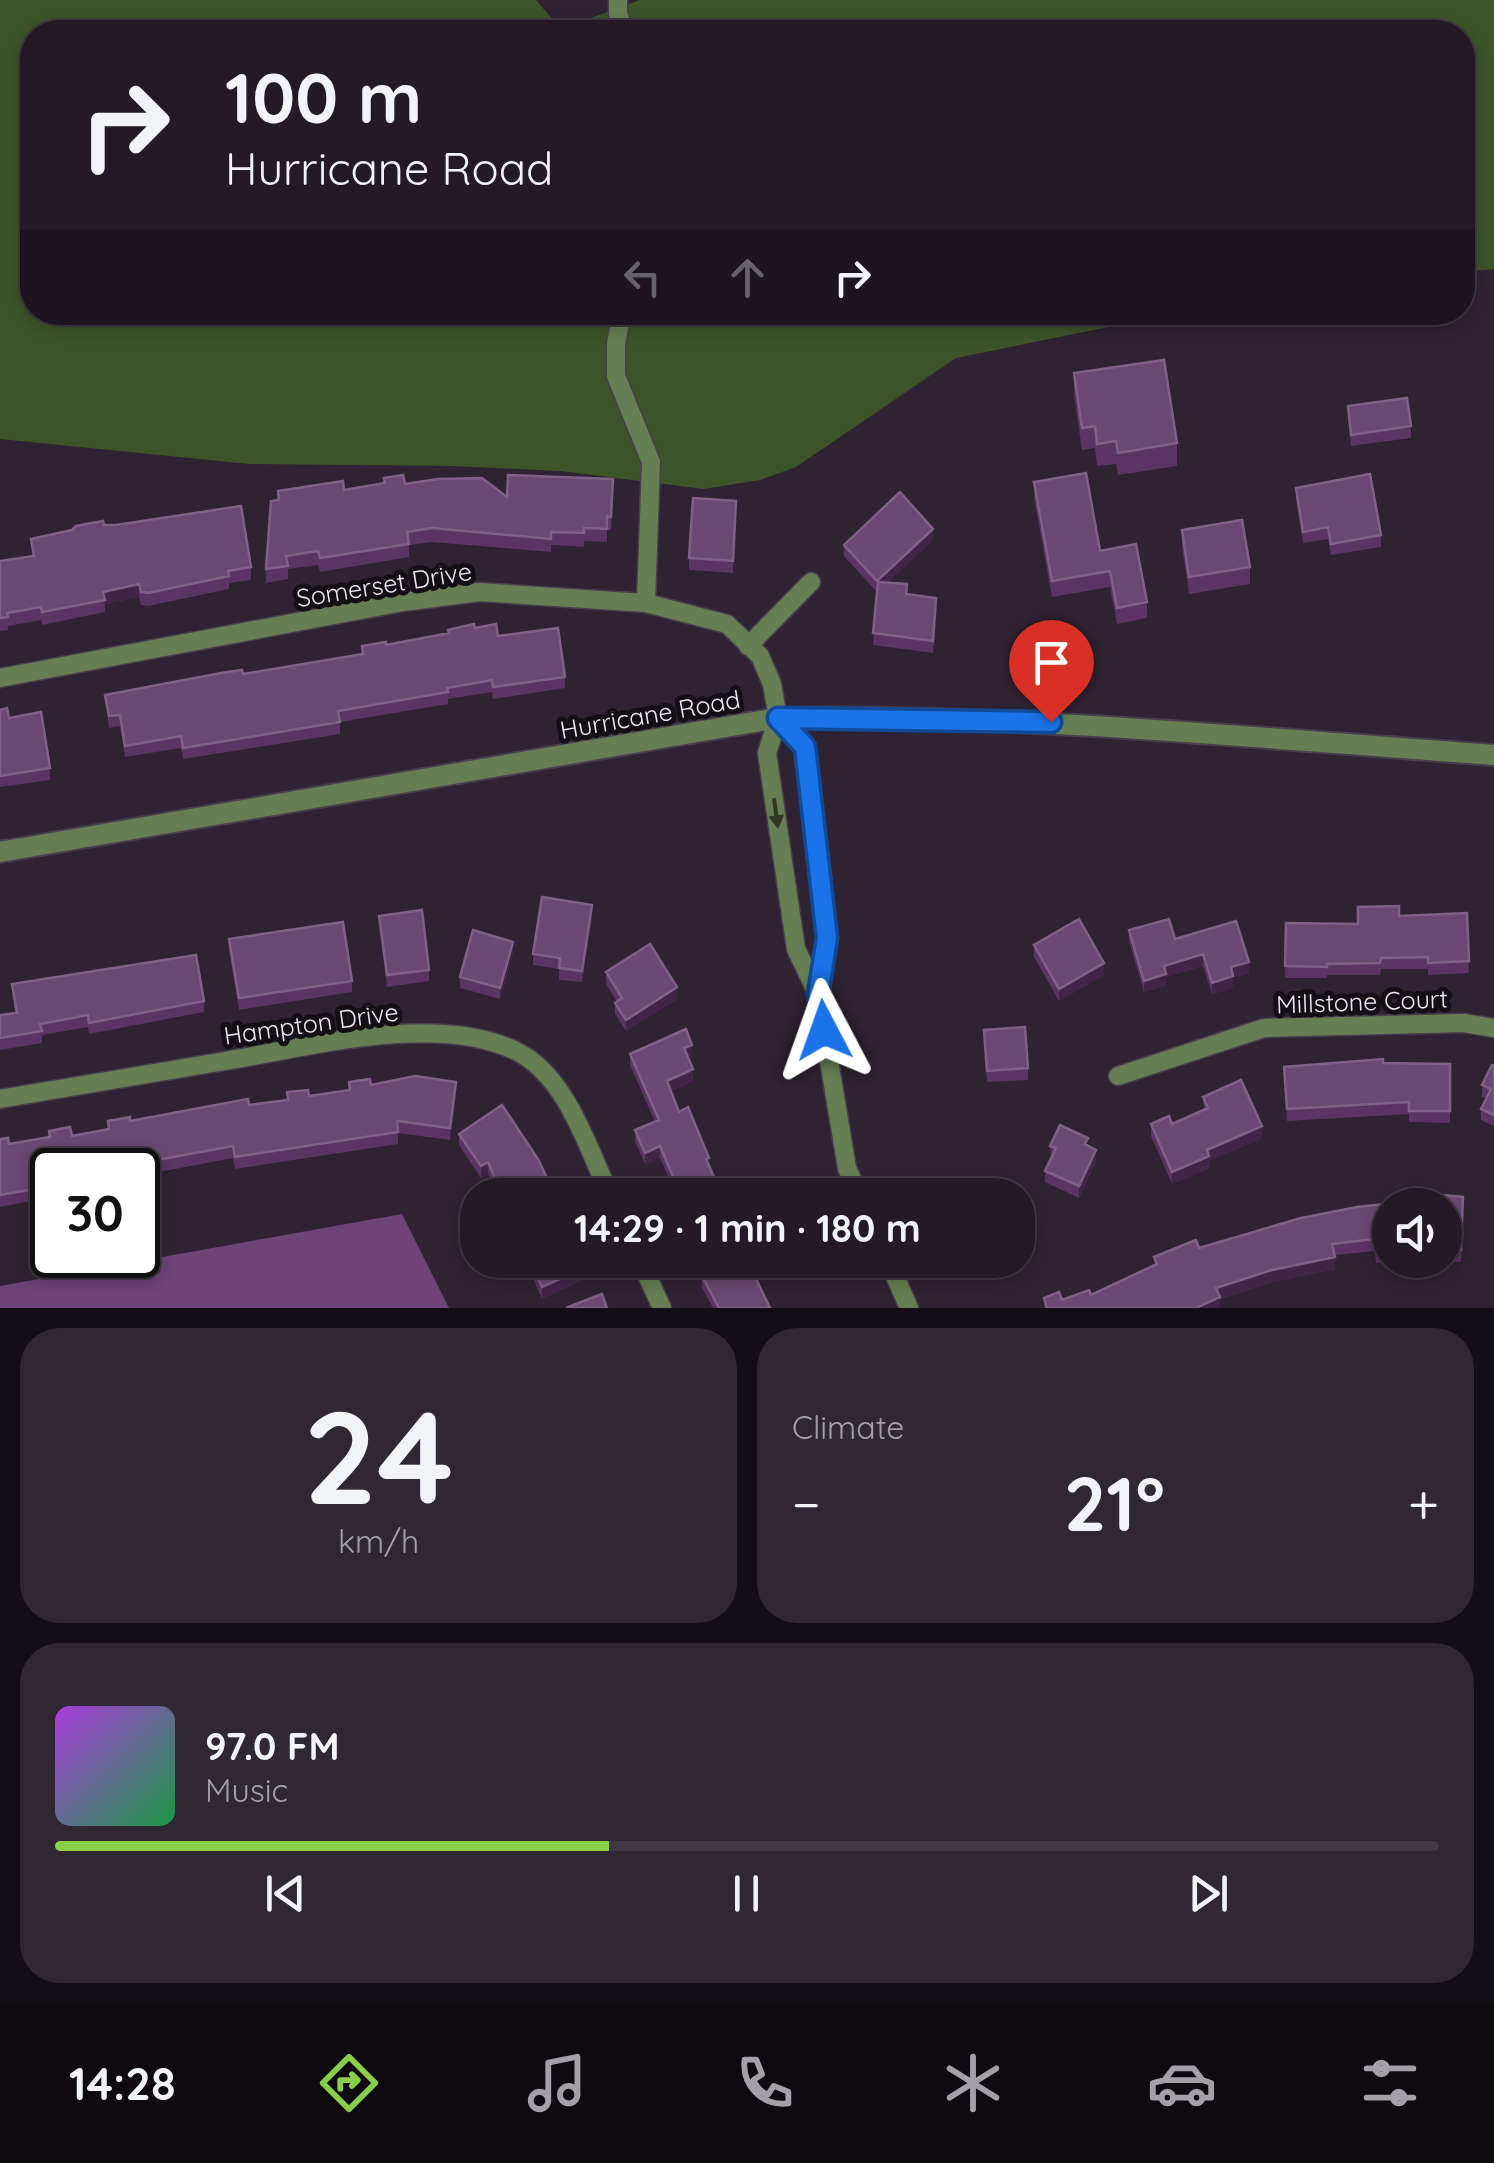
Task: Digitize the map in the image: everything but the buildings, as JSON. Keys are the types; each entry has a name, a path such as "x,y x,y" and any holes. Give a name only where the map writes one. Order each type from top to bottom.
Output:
{"street":[{"path":"620,325 616,376 651,462 646,603"},
{"path":"748,646 811,582"},
{"name":"Somerset Drive","path":"0,678 475,592 646,603 727,624 760,656 772,684 778,718"},
{"path":"818,995 827,938 805,747 778,718 767,753 796,949 818,995 851,1178"},
{"name":"Hurricane Road","path":"0,852 778,718 1051,722 1494,756"},
{"name":"Millstone Court","path":"1118,1076 1264,1028 1464,1023 1494,1028"},
{"name":"Hampton Drive","path":"0,1098 379,1035 448,1034 517,1052 540,1068 567,1103 602,1178"},
{"path":"648,1278 662,1308"},
{"path":"896,1278 909,1308"}],"green space":[{"path":"0,0 536,0 553,20 20,20 20,325 1118,325 956,358 796,467 760,480 704,489 560,471 249,464 0,439"},
{"path":"640,0 1494,0 1494,269 1475,271 1475,20 586,20"}],"shaded area":[{"path":"402,1214 449,1308 0,1308 0,1286 45,1278 160,1278 160,1257"}],"route":[{"path":"824,1030 818,995 827,938 805,747 778,718 856,716 1051,722"}]}
